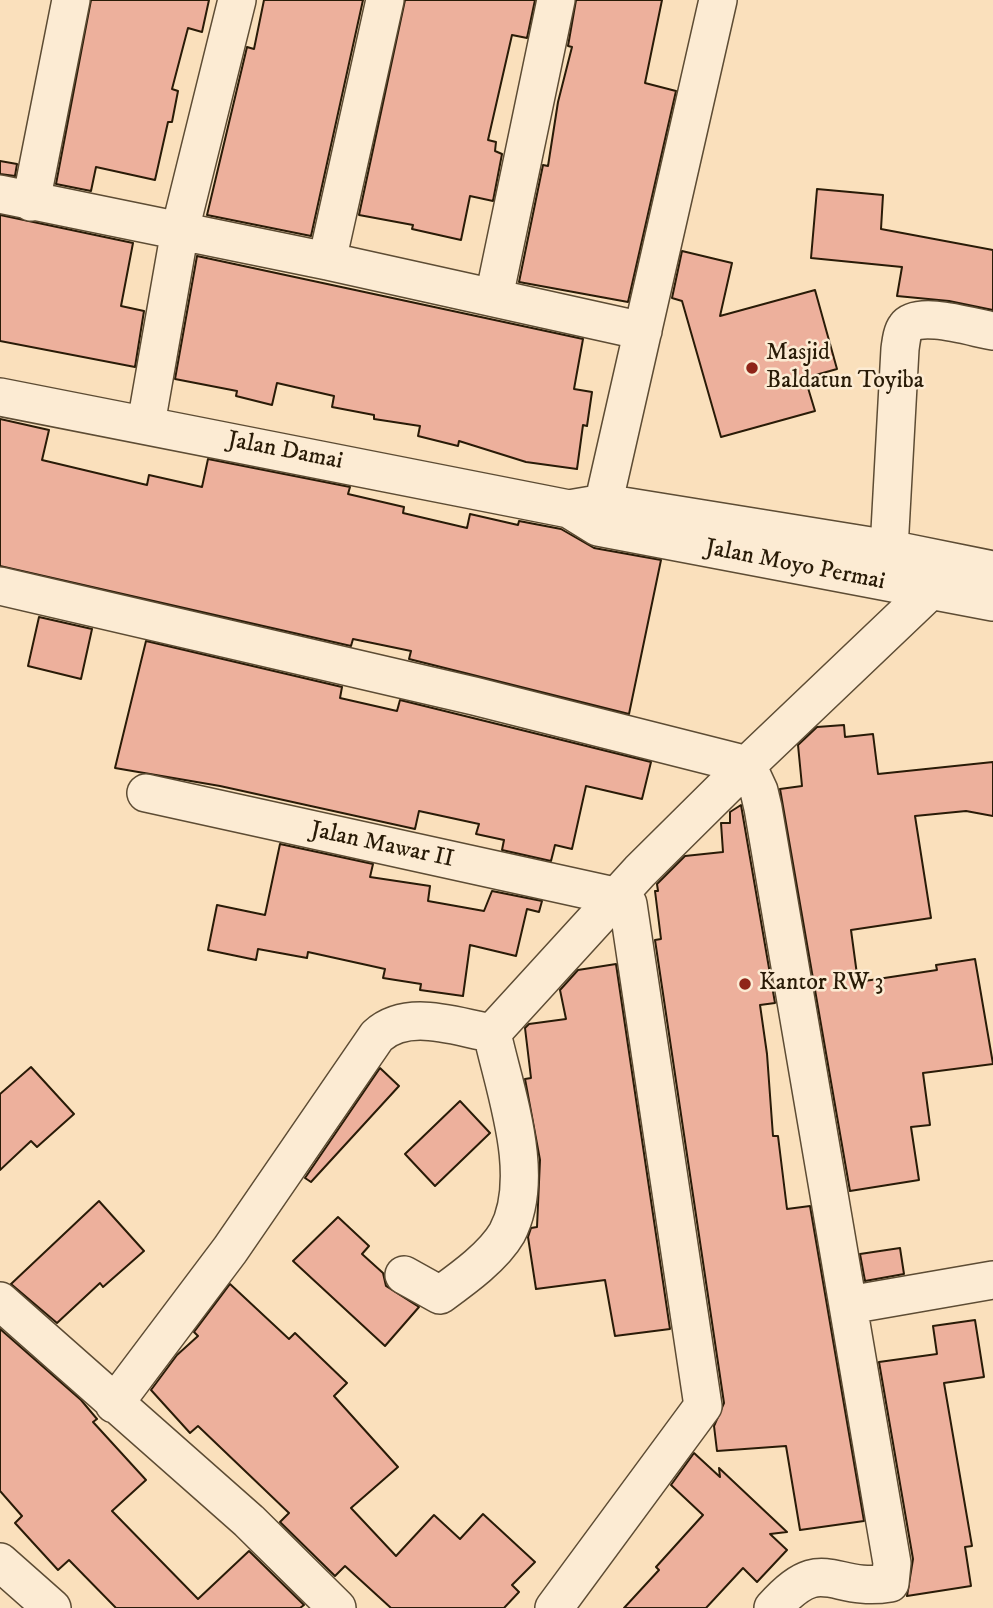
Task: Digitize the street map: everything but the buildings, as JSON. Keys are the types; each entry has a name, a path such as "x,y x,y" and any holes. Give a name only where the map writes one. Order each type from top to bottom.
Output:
{"street":[{"path":"71,0 16,198 327,261 643,331"},
{"path":"146,424 180,230 237,0"},
{"path":"327,261 385,0"},
{"path":"494,297 556,0"},
{"path":"590,513 643,331 718,0"},
{"path":"889,549 900,349 905,328 913,321 925,318 993,331"},
{"name":"Jalan Damai","path":"0,397 590,513"},
{"name":"Jalan Moyo Permai","path":"590,513 889,549 993,570"},
{"name":"Jalan Moyo Permai","path":"590,513 926,591 993,602"},
{"path":"492,1033 747,765 926,591 958,564"},
{"path":"0,586 474,696 747,765 760,791 849,1305 895,1595 828,1577 812,1577 800,1582 774,1608"},
{"name":"Jalan Mawar II","path":"146,793 619,897"},
{"path":"554,1608 703,1406 628,904 619,897"},
{"path":"114,1404 230,1250 377,1035 399,1021 422,1021 492,1033"},
{"path":"404,1275 439,1294 488,1255 506,1235 519,1205 519,1162 492,1033"},
{"path":"849,1305 993,1280"},
{"path":"0,1301 249,1521 337,1608"},
{"path":"0,1562 52,1608"}],"place":[{"name":"Masjid Baldatun Toyiba","path":"752,368"},
{"name":"Kantor RW 3","path":"745,984"}]}
